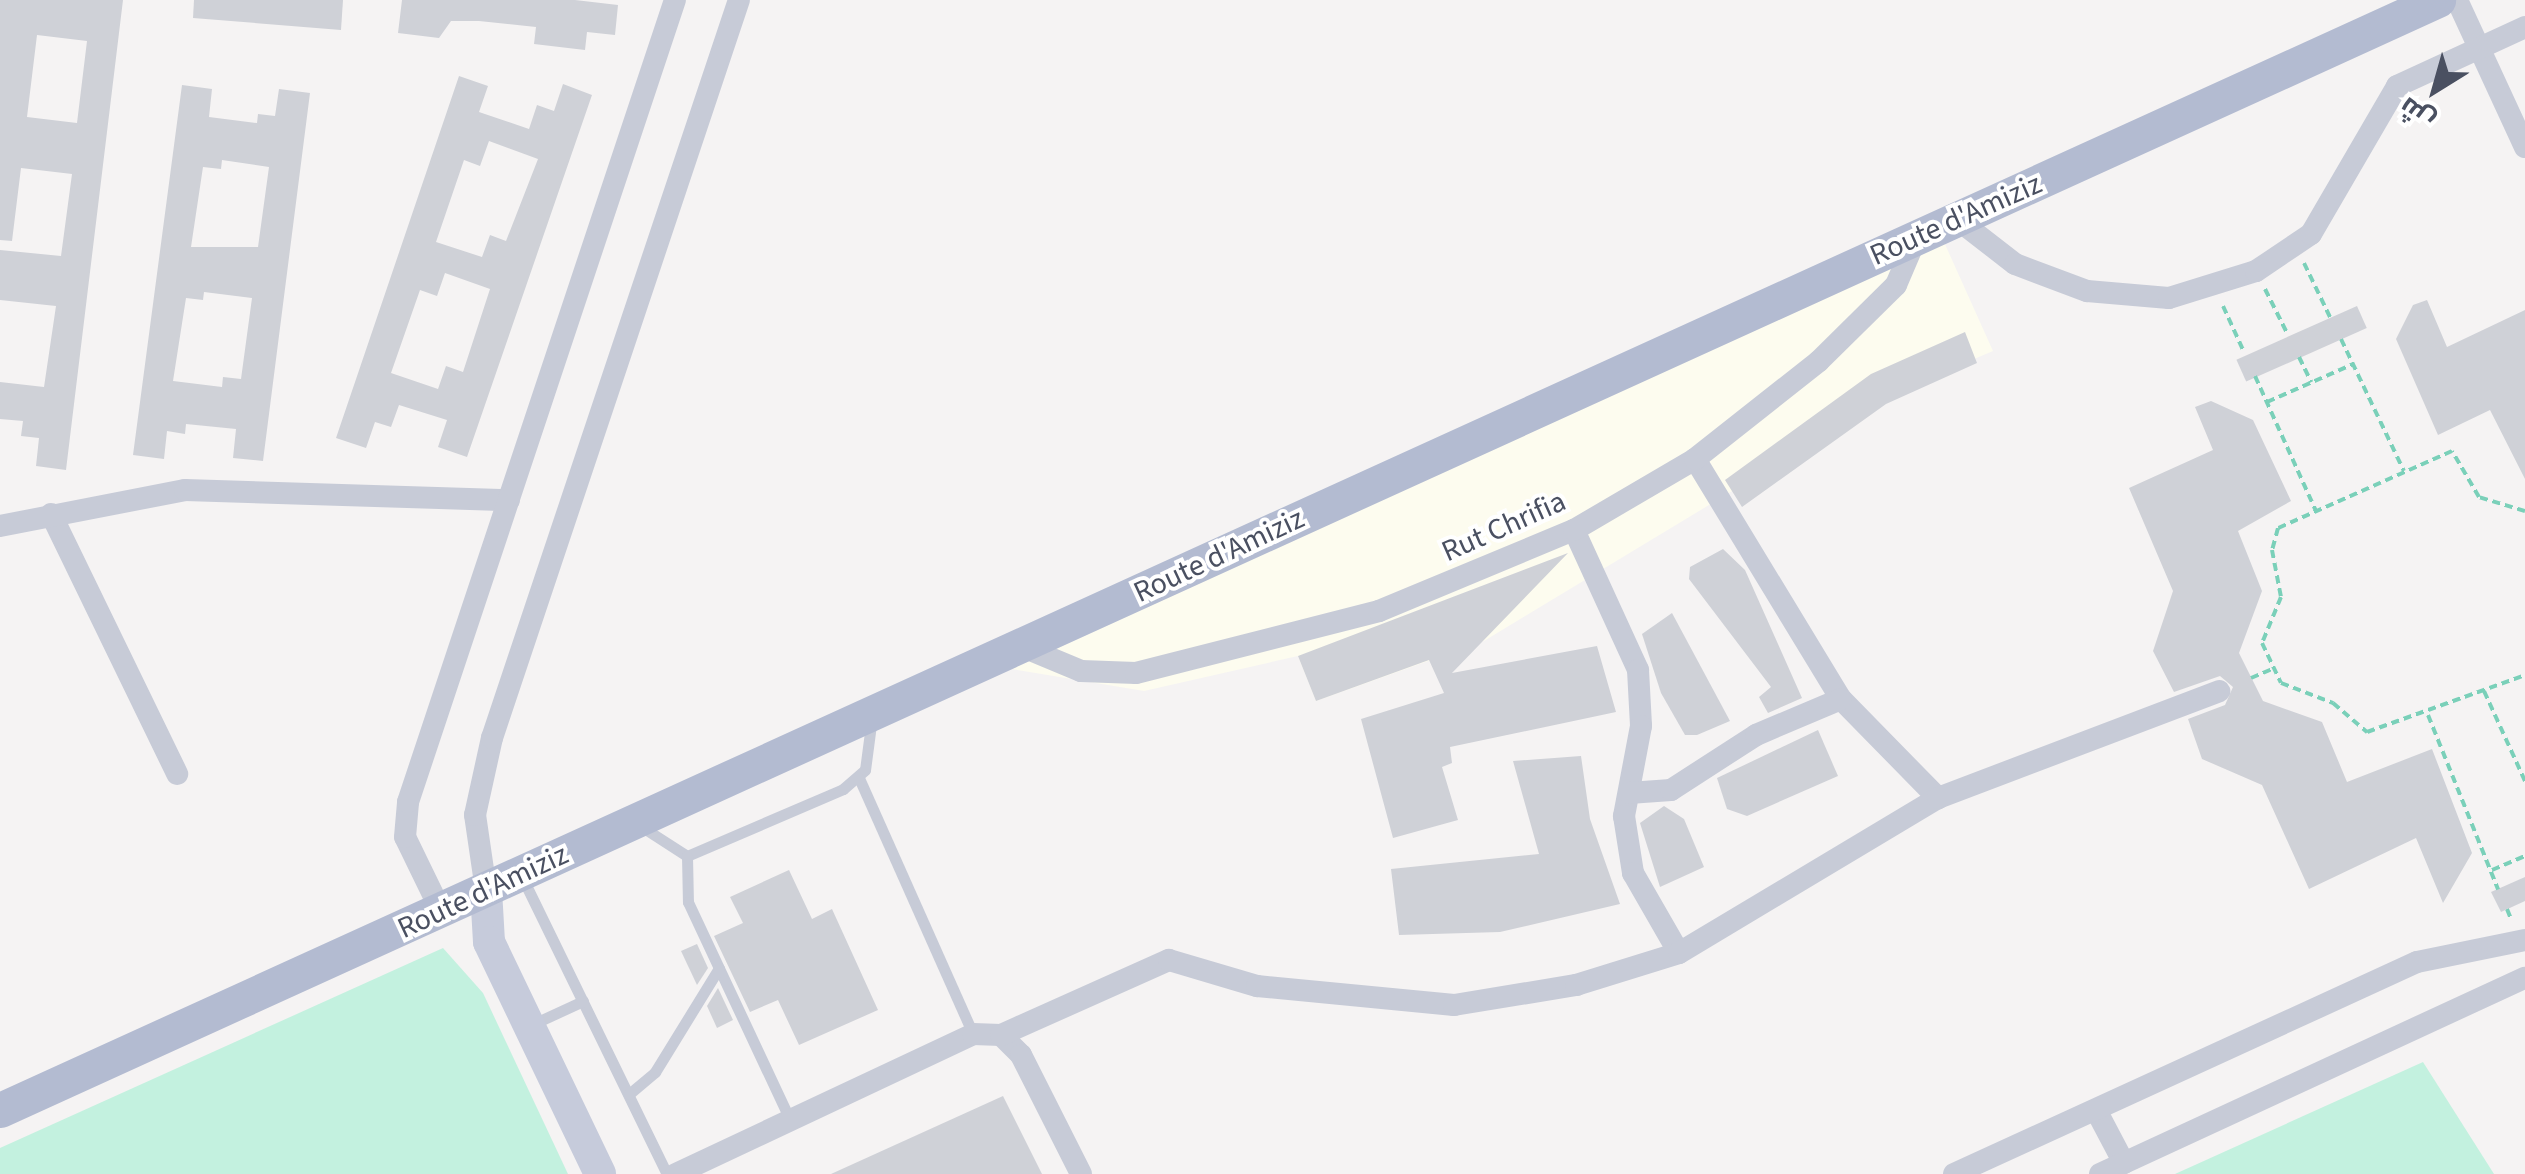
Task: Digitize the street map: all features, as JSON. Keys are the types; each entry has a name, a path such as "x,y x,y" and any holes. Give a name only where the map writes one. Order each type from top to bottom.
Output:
{"main road":[{"name":"Route d'Amiziz","path":"0,1110 2438,0"}],"street":[{"path":"488,942 441,912 405,837 408,802 675,0"},
{"path":"600,1174 488,942 486,890 475,815 492,738 740,0"},
{"path":"2457,0 2525,147"},
{"path":"1958,219 2016,264 2086,292 2169,298 2256,271 2297,248 2338,197 2385,99 2410,77 2525,27"},
{"name":"Rut Chrifia","path":"1021,646 1081,671 1190,662 1379,612 1574,530 1695,460 1818,362 1896,285 1916,238"},
{"path":"1695,460 1841,699 1938,798"},
{"path":"0,526 185,490 508,500"},
{"path":"51,514 177,774"},
{"path":"1574,530 1638,670 1641,726 1629,793 1633,873 1679,953"},
{"path":"676,1174 974,1034 1001,1035 1170,960 1257,986 1454,1005 1576,985 1679,953 1938,798 2218,691"},
{"path":"1629,793 1671,790 1756,735 1841,699"},
{"path":"1954,1174 2417,962 2525,940"},
{"path":"2100,1174 2525,978"},
{"path":"1001,1035 1022,1055 1081,1174"},
{"path":"2096,1110 2124,1163"}],"lane":[{"path":"872,714 859,778 974,1034"},
{"path":"687,856 859,778"},
{"path":"636,822 687,856"},
{"path":"687,856 688,902 790,1120"},
{"path":"521,874 667,1174"},
{"path":"629,1094 655,1072 720,968"},
{"path":"529,1026 584,1001"}],"path":[{"path":"2297,248 2330,317"},
{"path":"2256,271 2288,334"},
{"path":"2214,285 2244,352"},
{"path":"2341,340 2404,472"},
{"path":"2299,358 2311,382"},
{"path":"2267,402 2353,364"},
{"path":"2255,376 2316,511"},
{"path":"2525,512 2479,497 2458,453 2316,511 2272,538 2282,591 2262,642 2272,669 2359,729 2386,732 2525,675"},
{"path":"2251,678 2272,669"},
{"path":"2484,691 2525,782"},
{"path":"2428,715 2498,889"},
{"path":"2491,870 2525,856"}],"shaded area":[{"path":"1944,242 1993,351 1896,392 1484,641 1316,701 1298,656 1144,691 1012,669"}],"green space":[{"path":"443,948 483,993 568,1174 0,1174 0,1148"},
{"path":"2423,1062 2494,1174 2175,1174"}],"building":[{"path":"0,0 123,0 66,470 36,466 39,438 21,436 23,421 0,419 0,382 44,387 56,306 0,300 0,250 61,256 72,174 21,168 12,241 0,240","holes":["37,35 87,41 77,123 27,117"]},
{"path":"194,0 343,0 341,30 193,18"},
{"path":"402,0 575,0 618,5 615,35 587,32 585,50 534,44 536,27 479,21 451,21 439,38 398,33"},
{"path":"459,76 488,86 479,112 529,129 537,105 554,111 563,84 592,95 467,457 438,447 447,420 399,405 391,427 375,422 366,448 336,438","holes":["489,141 538,159 506,241 490,235 482,257 436,242 464,160 480,166","445,273 490,289 463,372 446,366 438,389 391,373 420,290 437,296"]},
{"path":"182,85 212,89 209,117 257,123 258,114 275,116 279,89 310,93 263,461 233,458 236,429 186,424 185,434 167,431 164,459 133,455","holes":["222,160 269,167 258,247 191,247 203,167 221,169","204,292 252,298 241,379 223,377 222,387 173,381 186,298 203,300"]},
{"path":"2427,300 2447,347 2525,310 2525,479 2490,410 2438,435 2396,339 2413,305"},
{"path":"2357,306 2367,328 2246,382 2236,360"},
{"path":"1965,332 1977,363 1886,404 1742,507 1725,480 1871,374"},
{"path":"2211,401 2253,420 2291,501 2238,531 2262,591 2239,653 2263,701 2322,722 2347,782 2432,749 2472,853 2443,903 2416,838 2309,889 2262,785 2202,759 2188,719 2225,705 2233,687 2220,676 2174,692 2153,651 2173,591 2129,488 2213,450 2195,407"},
{"path":"1723,549 1745,570 1802,698 1768,713 1759,697 1771,687 1689,579 1690,567"},
{"path":"1568,553 1452,673 1597,646 1616,712 1450,747 1452,763 1442,767 1458,820 1393,838 1361,719 1444,693 1429,660 1316,701 1298,656"},
{"path":"1672,613 1730,721 1697,735 1685,735 1661,693 1642,634"},
{"path":"1818,730 1838,776 1747,816 1727,809 1717,778"},
{"path":"1581,756 1590,819 1620,904 1500,932 1399,935 1391,869 1539,854 1513,761"},
{"path":"1664,806 1684,819 1704,867 1660,887 1640,823"},
{"path":"789,870 812,919 832,909 878,1010 799,1045 778,1000 750,1012 714,936 743,923 730,897"},
{"path":"2525,877 2525,901 2501,912 2491,892"},
{"path":"697,944 708,968 697,985 681,951"},
{"path":"718,988 733,1020 717,1028 707,1006"},
{"path":"1003,1096 1042,1174 831,1174"}]}
